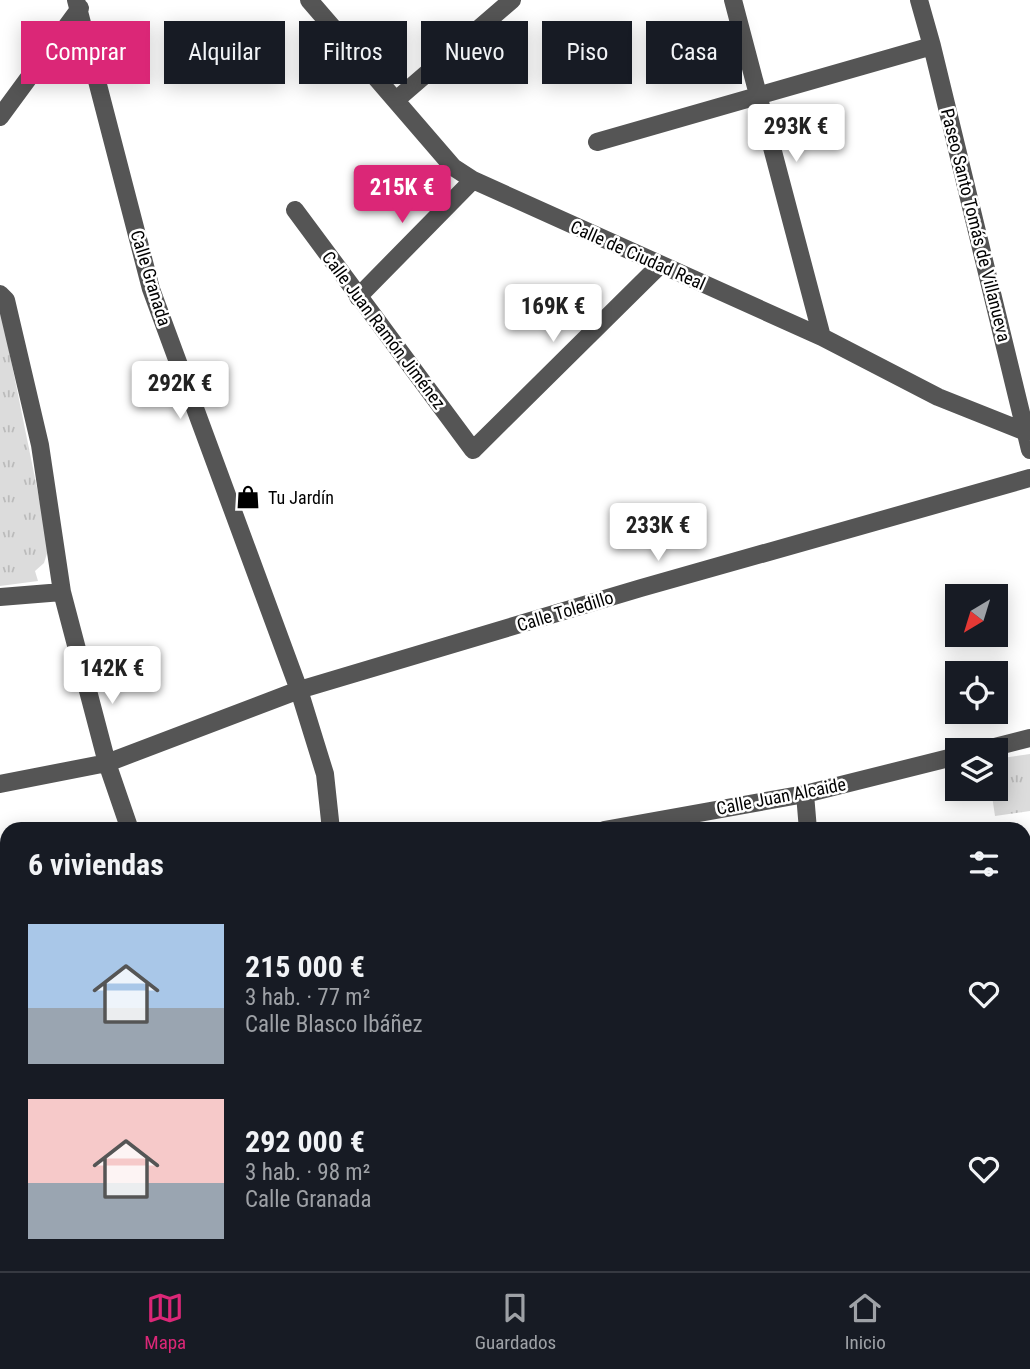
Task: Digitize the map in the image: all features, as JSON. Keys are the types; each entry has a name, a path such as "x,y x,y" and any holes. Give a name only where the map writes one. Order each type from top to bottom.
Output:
{"street":[{"name":"Calle de Ciudad Real","path":"309,0 453,167 473,180 822,337 938,397 1026,432"},
{"path":"396,100 512,0"},
{"path":"733,0 822,337"},
{"name":"Paseo Santo Tomás de Villanueva","path":"919,0 1030,450"},
{"path":"0,117 78,4"},
{"name":"Calle Granada","path":"78,4 151,289 299,690 325,774 330,822"},
{"path":"597,142 932,46"},
{"path":"358,297 473,180"},
{"name":"Calle Juan Ramón Jiménez","path":"296,210 473,450 660,265"},
{"path":"0,294 6,300 40,445 62,592 107,764 127,822"},
{"name":"Calle Toledillo","path":"0,784 107,764 299,690 641,588 1030,478"},
{"path":"0,597 62,592"},
{"path":"1008,744 1030,738"},
{"name":"Calle Juan Alcaide","path":"662,822 805,794 945,759"},
{"path":"805,794 807,822"}],"green space":[{"path":"0,306 49,547 44,563 35,571 38,581 0,586"},
{"path":"1030,754 1030,811 995,816 993,801 1008,801 1008,757"}],"place":[{"name":"Tu Jardín","path":"248,497"}]}
